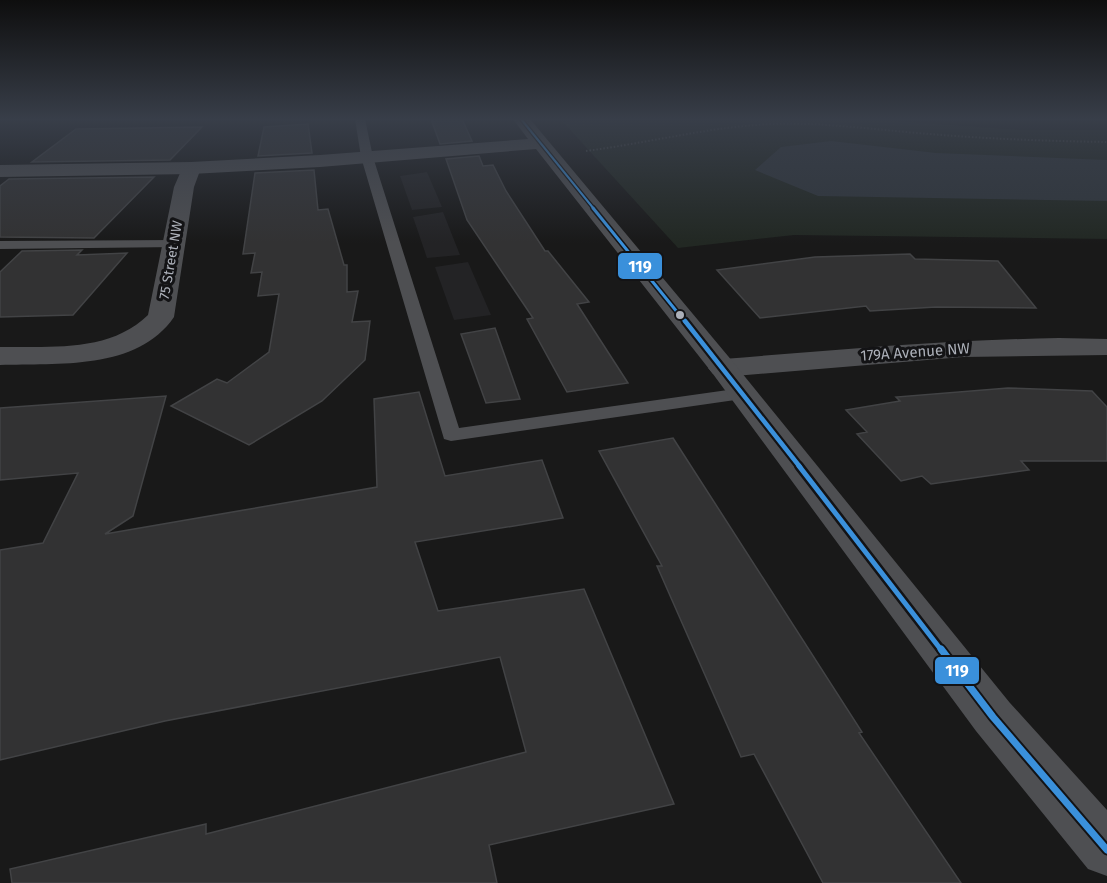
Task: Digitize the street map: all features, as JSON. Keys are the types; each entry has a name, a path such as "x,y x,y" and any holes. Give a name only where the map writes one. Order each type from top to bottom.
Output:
{"street":[{"path":"0,171 191,168 316,160"},
{"path":"554,160 732,381 993,717 1107,850"},
{"name":"75 Street NW","path":"0,356 108,348 132,340 151,329 160,317 184,187 191,168"},
{"name":"179A Avenue NW","path":"732,381 899,352 988,347 1107,347"}],"lane":[{"path":"368,160 451,435 732,381"},
{"path":"0,245 174,244"}],"shaded area":[{"path":"598,160 1107,160 1107,239 794,235 678,248"},
{"path":"766,160 1107,160 1107,201 818,196 755,170"},
{"path":"427,172 442,207 412,210 400,176"},
{"path":"443,212 460,255 427,258 413,217"},
{"path":"468,262 491,315 454,320 435,267"}],"building":[{"path":"34,160 156,160 32,162"},
{"path":"446,160 481,160 483,166 493,165 506,191 545,251 548,251 589,302 577,304 628,383 567,392 527,319 533,318 467,220"},
{"path":"314,170 318,210 328,209 344,265 347,265 347,292 358,291 352,322 370,321 365,360 322,401 249,445 171,406 217,379 227,383 269,352 279,294 258,296 262,272 251,273 255,253 243,254 255,173"},
{"path":"154,177 94,238 0,237 0,186 9,179"},
{"path":"82,250 77,255 127,253 73,315 0,317 0,272 22,251"},
{"path":"910,254 915,259 998,261 1036,308 936,307 870,311 866,306 760,318 717,270 815,257"},
{"path":"495,328 520,399 486,403 461,334"},
{"path":"1008,388 1092,391 1107,407 1107,461 1021,461 1029,470 931,484 922,476 901,481 857,434 867,432 846,410 900,401 896,397"},
{"path":"419,392 445,476 542,460 563,518 415,542 438,611 584,589 674,804 489,845 497,883 12,883 10,869 206,824 206,834 526,752 500,657 165,721 0,760 0,550 43,543 78,473 0,480 0,408 166,396 133,516 105,534 377,487 374,399"},
{"path":"673,438 862,732 859,733 961,883 823,883 754,754 741,757 657,566 662,566 599,451"}],"transit line":[{"name":"119","path":"554,160 723,368 993,717 1107,850"}]}
